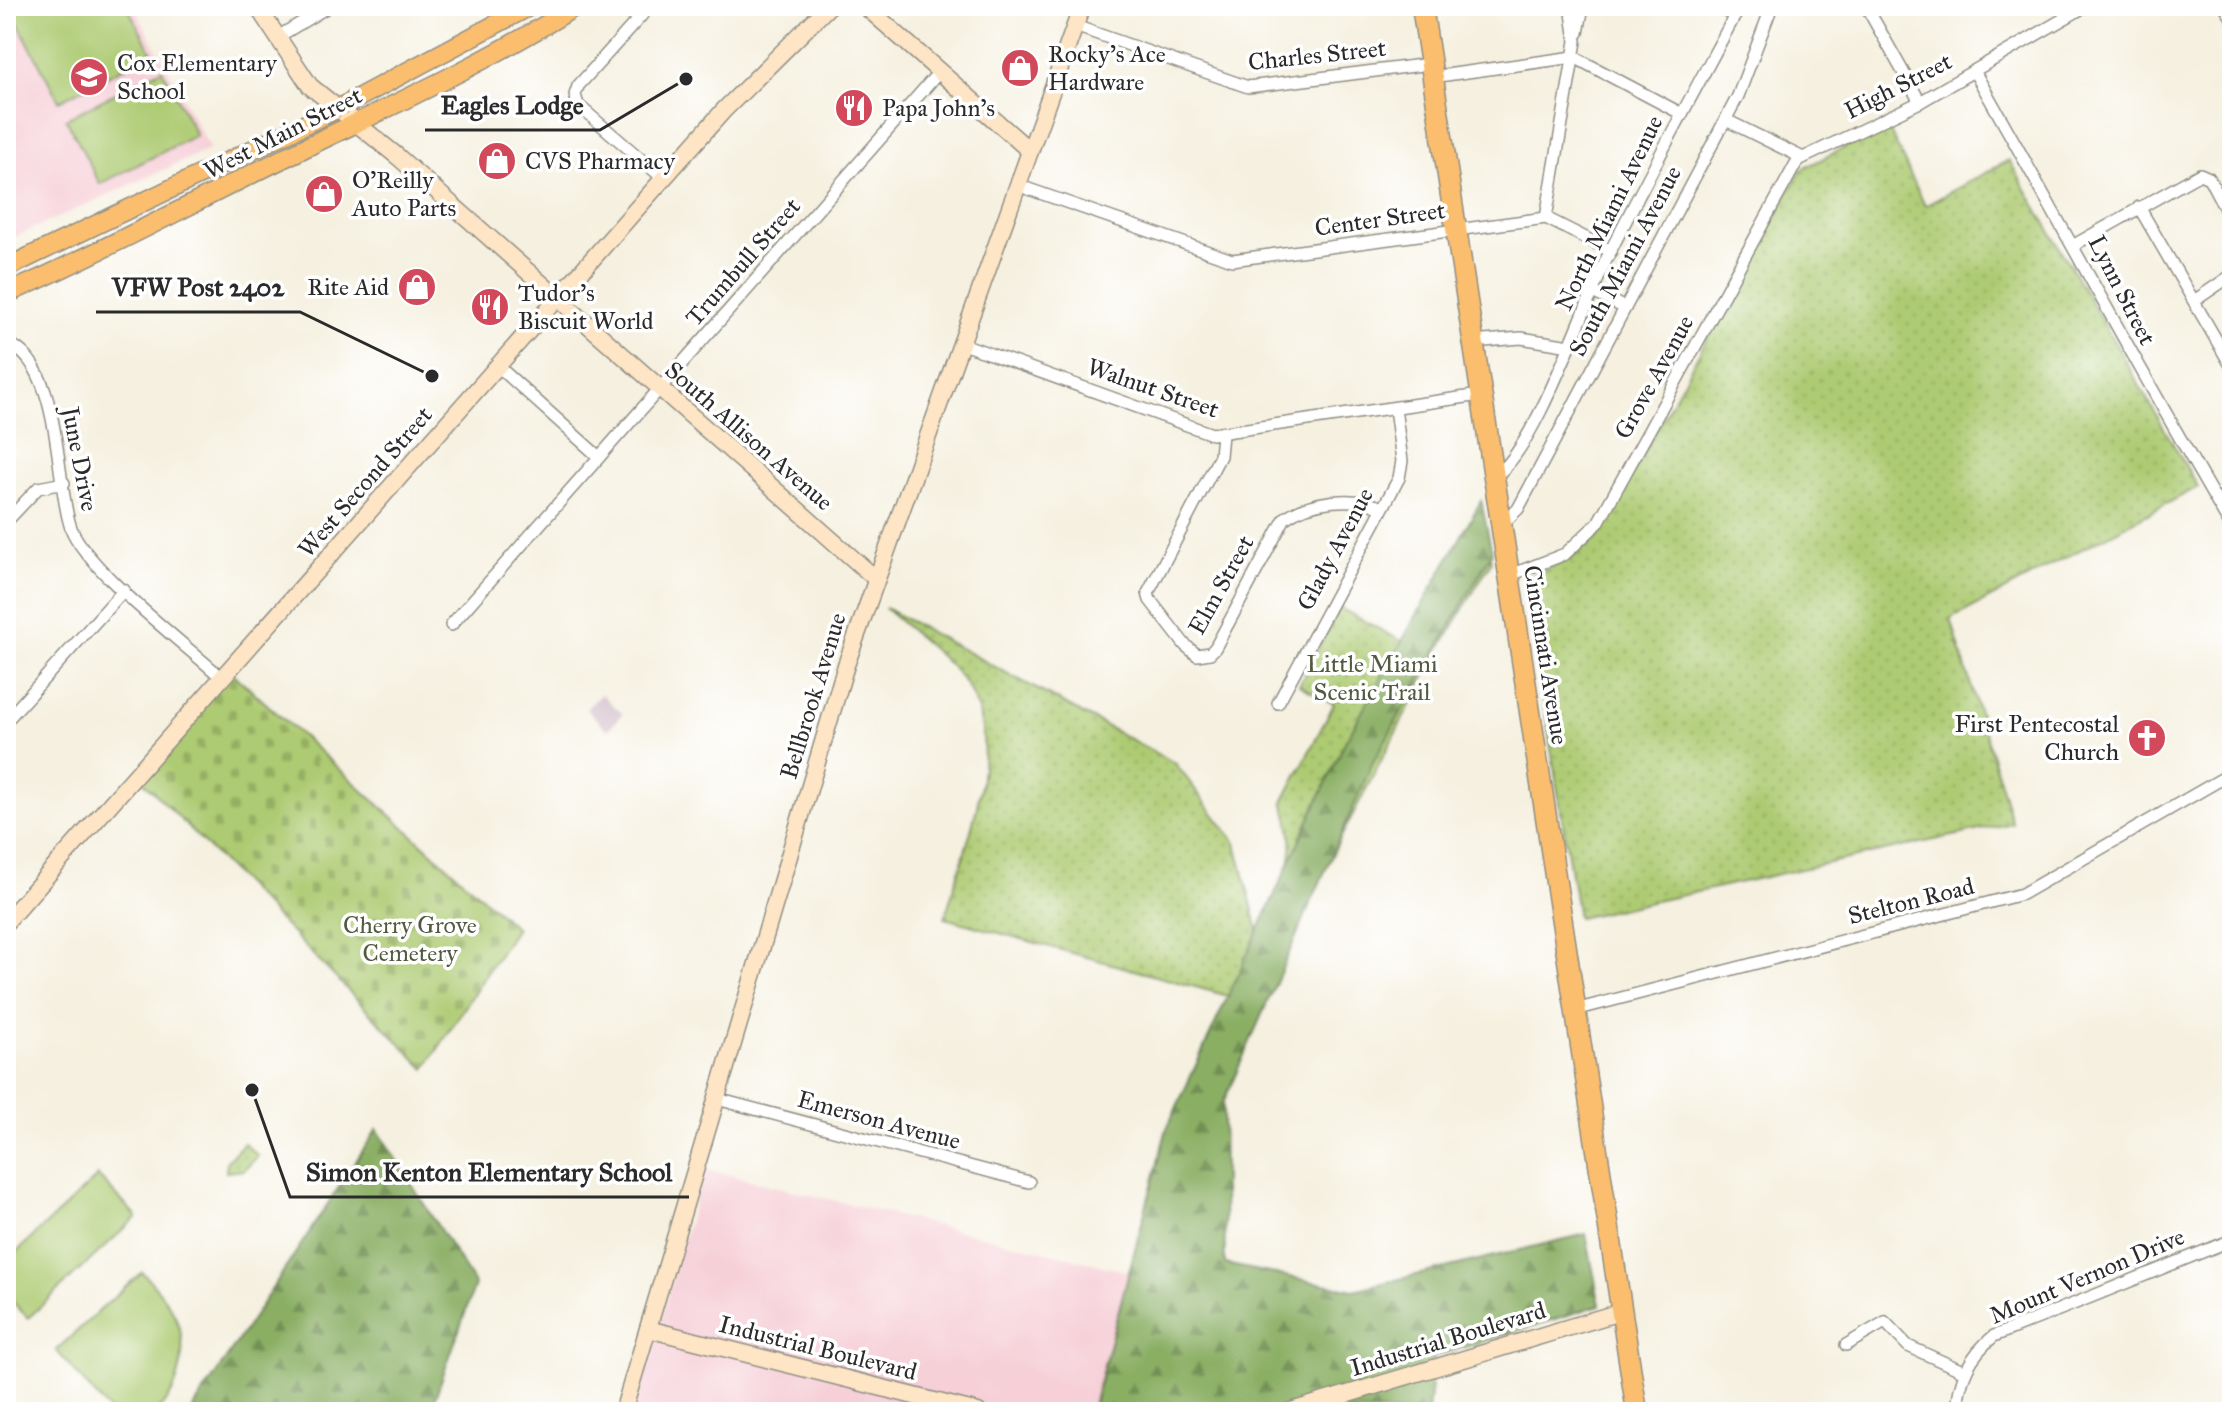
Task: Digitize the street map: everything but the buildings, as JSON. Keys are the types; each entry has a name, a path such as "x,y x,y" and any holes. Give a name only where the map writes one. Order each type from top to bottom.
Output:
{"highway":[{"name":"Cincinnati Avenue","path":"1422,6 1637,1412"},
{"name":"Cincinnati Avenue","path":"1620,1312 1647,1412"}],"main road":[{"name":"West Main Street","path":"6,268 339,108 530,6"},
{"name":"West Main Street","path":"6,294 183,212 491,55 576,6"}],"street":[{"name":"South Allison Avenue","path":"257,6 302,78 558,298 876,579"},
{"path":"276,38 329,6"},
{"path":"650,6 578,86 575,99 664,179"},
{"name":"West Second Street","path":"6,922 744,87 829,6"},
{"path":"865,6 1030,151"},
{"name":"Bellbrook Avenue","path":"623,1412 846,665 1082,6"},
{"path":"1571,6 1576,41"},
{"path":"1583,6 1546,218 1611,251"},
{"path":"1715,6 1737,11"},
{"name":"South Miami Avenue","path":"1500,526 1518,509 1726,120 1772,6"},
{"path":"1866,6 1920,102"},
{"name":"High Street","path":"1799,158 1920,102 2086,6"},
{"path":"2225,6 2232,18"},
{"name":"North Miami Avenue","path":"1493,477 1511,466 1570,346 1591,291 1737,11"},
{"name":"Charles Street","path":"1075,26 1248,87 1574,57"},
{"path":"1574,57 1682,114"},
{"name":"Trumbull Street","path":"451,625 940,71"},
{"name":"Lynn Street","path":"1974,71 2074,245 2116,330 2232,528"},
{"path":"1726,120 1799,158"},
{"name":"Grove Avenue","path":"1508,576 1565,554 1598,523 1799,158"},
{"path":"2074,245 2203,174 2209,178 2232,222"},
{"name":"Center Street","path":"1017,185 1232,260 1546,218"},
{"path":"2139,207 2232,367"},
{"path":"2194,301 2232,275"},
{"path":"1591,291 1625,308"},
{"path":"1472,342 1521,338 1570,346"},
{"name":"June Drive","path":"6,343 21,352 49,405 56,427 66,512 77,542 93,563 223,679"},
{"name":"Walnut Street","path":"960,343 1206,433 1222,434 1480,395"},
{"path":"499,367 599,457"},
{"name":"Glady Avenue","path":"1278,703 1402,468 1395,408"},
{"name":"Elm Street","path":"1222,434 1220,456 1148,593 1178,637 1197,655 1210,653 1215,648 1285,518 1303,508 1337,502 1365,502 1382,508"},
{"path":"6,522 38,488 64,483"},
{"path":"6,721 124,590"},
{"name":"Stelton Road","path":"1575,1010 2022,894 2232,773"},
{"name":"Emerson Avenue","path":"717,1099 1029,1182"},
{"name":"Mount Vernon Drive","path":"1957,1412 1965,1372 1981,1348 2002,1331 2232,1240"},
{"name":"Industrial Boulevard","path":"1288,1412 1620,1312"},
{"path":"1846,1345 1885,1322 1908,1346 1965,1372"},
{"name":"Industrial Boulevard","path":"648,1329 978,1412"}],"shaded area":[{"name":"Cox Elementary School","path":"6,6 134,6 210,149 6,241"},
{"path":"601,694 623,714 608,730 586,709"},
{"path":"704,1169 1129,1272 1092,1412 634,1412"}],"green space":[{"path":"9,6 127,6 152,53 59,101"},
{"path":"162,69 196,135 100,184 66,119"},
{"path":"1887,125 1925,206 2009,160 2198,487 1951,619 2012,823 1578,918 1524,579 1571,559 1598,535 1801,170"},
{"path":"1481,501 1492,552 1372,764 1223,1103 1225,1264 1354,1290 1586,1234 1600,1305 1434,1357 1428,1412 1092,1412 1167,1128 1345,742"},
{"name":"Little Miami Scenic Trail","path":"1482,504 1491,562 1439,650 1307,902 1237,1053 1120,1412 1091,1412 1145,1214 1228,996 945,918 980,793 984,760 982,729 974,700 958,674 885,608 1175,763 1236,843 1258,931 1282,883 1291,855 1289,822 1283,802 1334,704 1299,685 1340,608 1407,644"},
{"name":"Cherry Grove Cemetery","path":"230,671 516,928 425,1069 137,775"},
{"path":"377,1129 475,1285 430,1412 191,1412"},
{"path":"244,1143 258,1156 244,1170 226,1172 227,1161"},
{"path":"98,1176 137,1217 28,1318 6,1295 6,1262"},
{"path":"142,1272 164,1297 178,1322 181,1366 170,1395 158,1409 144,1413 110,1412 56,1350"}],"place":[{"name":"Rocky's Ace Hardware","path":"1020,68"},
{"name":"Cox Elementary School","path":"89,77"},
{"name":"Eagles Lodge","path":"686,79"},
{"name":"Papa John's","path":"854,108"},
{"name":"CVS Pharmacy","path":"497,161"},
{"name":"O'Reilly Auto Parts","path":"324,194"},
{"name":"Rite Aid","path":"417,287"},
{"name":"Tudor's Biscuit World","path":"490,307"},
{"name":"VFW Post 2402","path":"432,376"},
{"name":"First Pentecostal Church","path":"2147,738"},
{"name":"Simon Kenton Elementary School","path":"252,1090"}]}
